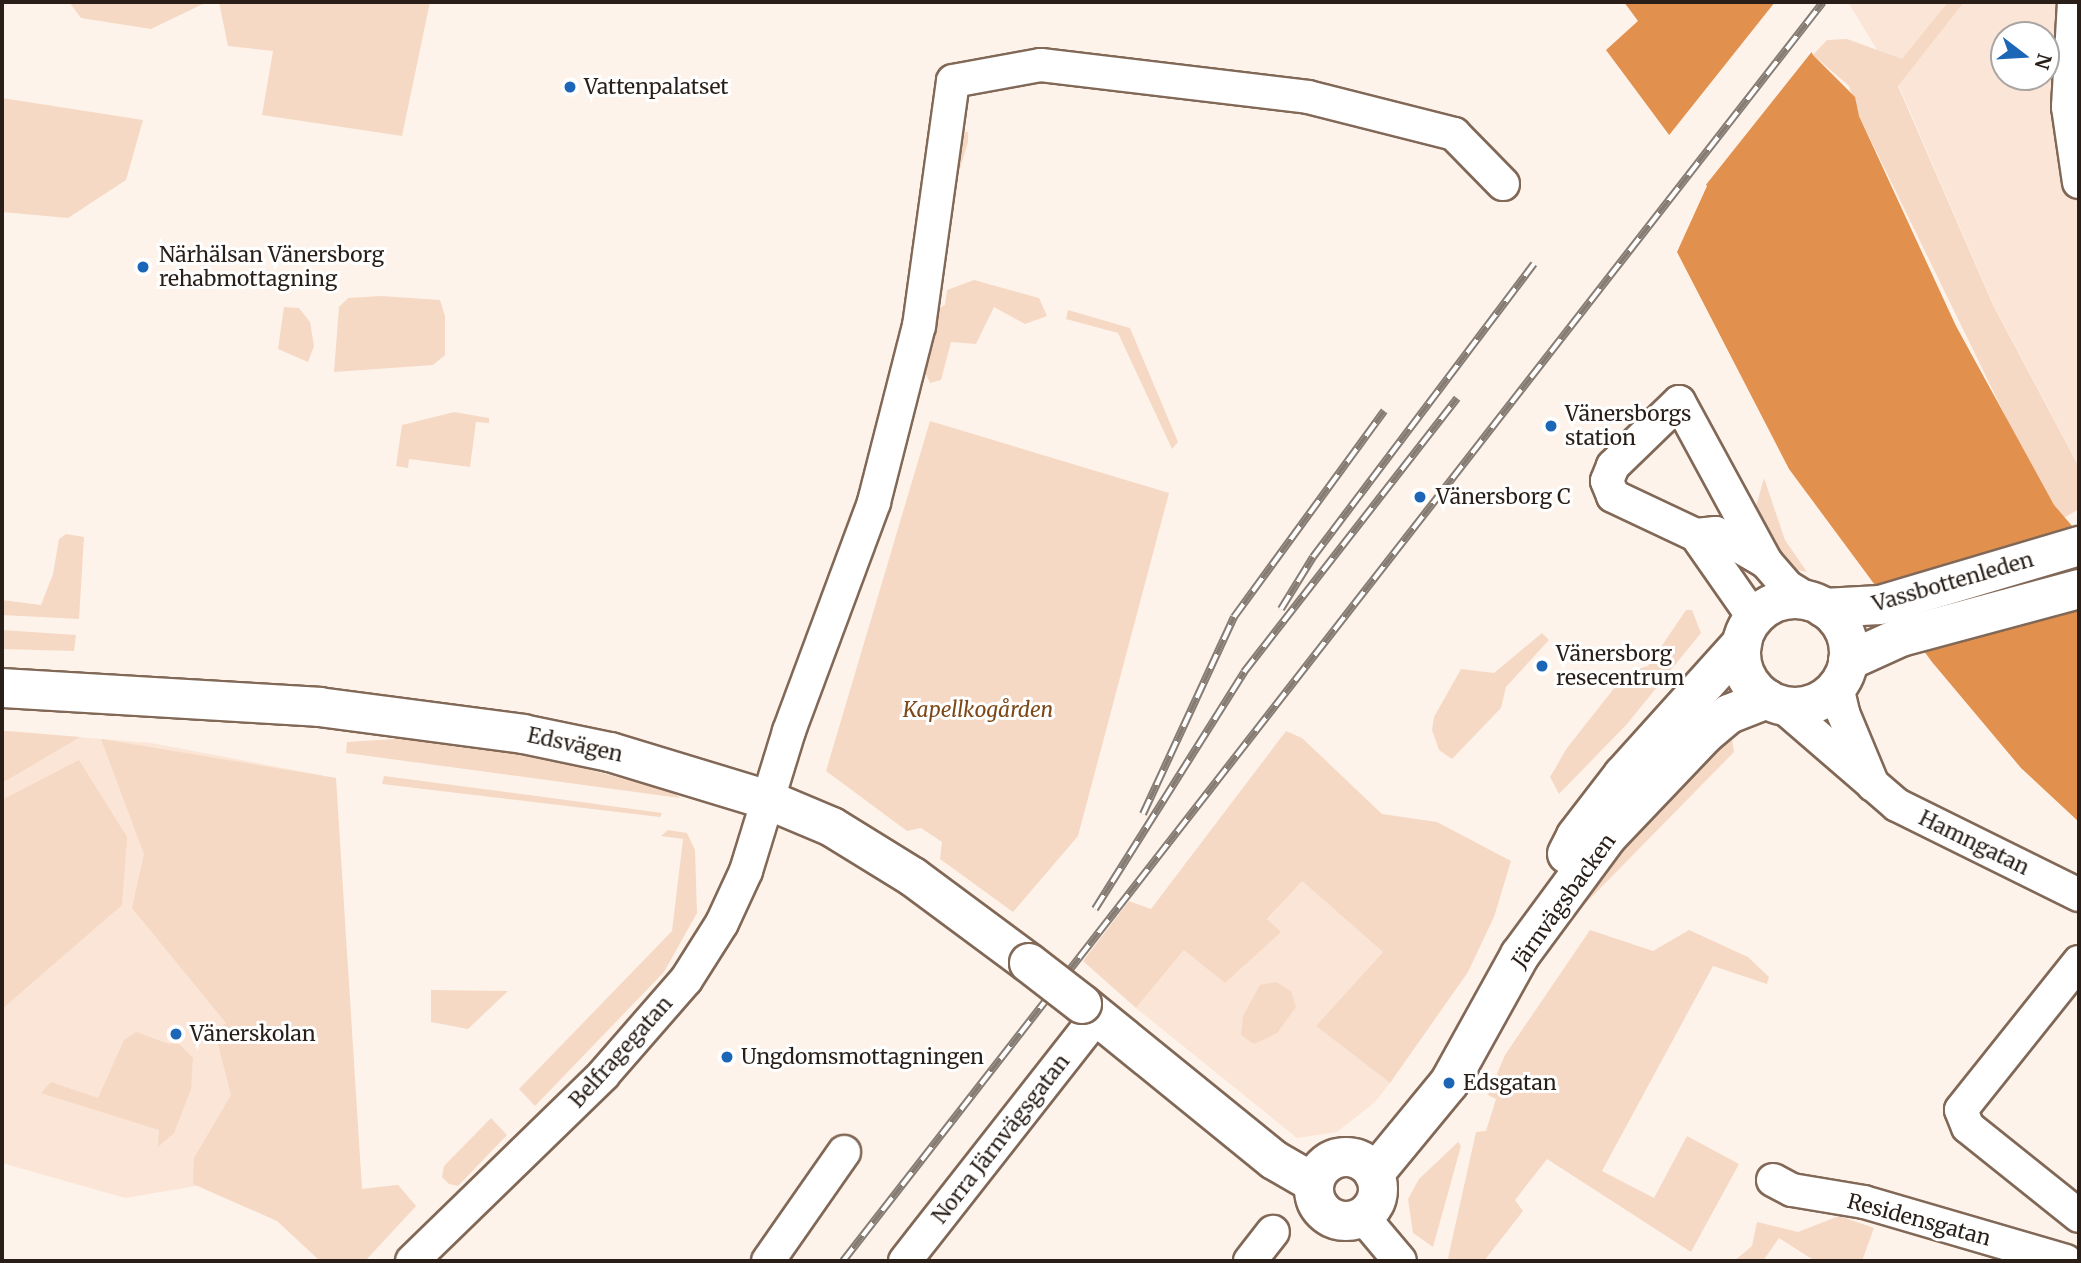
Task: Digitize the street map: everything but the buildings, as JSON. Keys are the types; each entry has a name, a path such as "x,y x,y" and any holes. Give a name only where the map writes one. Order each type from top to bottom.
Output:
{"main road":[{"name":"Vassbottenleden","path":"1819,606 1880,605 2079,546"},
{"name":"Vassbottenleden","path":"1842,674 1901,637 2079,589"},
{"path":"1520,955 1576,836 1623,775 1748,631 1781,601 1819,606 1845,635 1842,674 1812,704 1774,702 1745,675 1748,631"},
{"name":"Edsvägen","path":"2,688 319,707 523,734 610,752 768,800 832,827 888,860 1029,963 1089,1011"},
{"name":"Järnvägsbacken","path":"1374,1174 1461,1067 1520,955 1607,837 1704,735 1729,714 1774,702"},
{"path":"1089,1011 1274,1160 1314,1183"},
{"path":"1341,1157 1356,1158 1374,1174 1377,1198 1363,1217 1341,1222 1327,1216 1317,1205 1314,1183 1321,1169 1341,1157"}],"street":[{"path":"2074,2 2073,109 2079,181"},
{"name":"Belfragegatan","path":"412,1261 603,1075 686,980 722,923 741,881 874,502 919,327 953,81 1041,65 1308,97 1454,134 1503,184"},
{"path":"1766,562 1716,533 1696,535 1636,510 1614,496 1608,481 1613,466 1679,402 1766,562 1788,587 1819,606"},
{"path":"1696,535 1748,631"},
{"path":"1842,674 1843,713 1866,759 1873,786"},
{"name":"Hamngatan","path":"1774,702 1873,786 1927,821 2079,895"},
{"path":"2079,962 1961,1110 1968,1127 2079,1216"},
{"name":"Norra Järnvägsgatan","path":"905,1261 1089,1011"},
{"path":"768,1261 844,1152"},
{"name":"Residensgatan","path":"1773,1180 1793,1190 1864,1202 2066,1261"},
{"path":"1363,1217 1401,1261"},
{"path":"1250,1261 1273,1232"}],"shaded area":[{"path":"1624,2 1786,2 1813,55 1855,97 1859,116 1956,326 2054,505 2079,534 2079,822 2021,768 1932,662 1789,469 1677,252 1707,186 1606,50 1638,21"},
{"path":"1848,2 2079,2 2079,466 1993,304 1899,86"},
{"name":"Vänerskolan","path":"2,731 151,743 336,778 339,905 362,1189 398,1185 416,1206 365,1261 208,1184 125,1198 2,1163"},
{"path":"1301,880 1383,952 1316,1026 1390,1083 1375,1102 1337,1132 1297,1138 1136,1008 1185,949 1225,983 1280,932 1267,920"}],"green space":[{"path":"69,2 207,2 151,29 81,18"},
{"path":"219,2 430,2 402,136 262,115 273,51 228,46"},
{"path":"1948,2 1964,2 1898,86 1993,305 2079,467 2079,509 2057,522 1859,116 1849,86 1813,55 1827,40 1847,39 1902,59"},
{"path":"2,98 143,120 126,180 68,218 2,212"},
{"path":"959,132 968,132 968,142 950,202"},
{"path":"974,280 1039,298 1047,316 1025,324 994,307 976,344 951,342 941,380 930,383 924,370 937,309 945,305 947,290"},
{"path":"381,296 440,300 445,316 445,355 433,365 334,372 339,307 348,298"},
{"path":"284,307 299,308 310,322 314,346 308,362 278,349"},
{"path":"1068,310 1130,328 1178,442 1172,449 1118,333 1066,319"},
{"path":"454,412 489,418 489,423 476,422 470,467 409,459 408,468 396,466 402,425"},
{"name":"Kapellkogården","path":"930,421 1169,493 1078,836 1013,912 940,859 942,842 921,828 907,831 826,771"},
{"path":"1764,478 1785,540 1807,572 1793,569 1780,554 1755,510"},
{"path":"66,534 84,537 79,619 2,615 2,600 41,605 53,574 59,539"},
{"path":"1686,610 1692,610 1701,633 1627,724 1559,794 1550,777 1567,748 1626,673 1648,666"},
{"path":"2,630 76,635 74,651 2,649"},
{"path":"1542,633 1549,640 1506,687 1501,708 1452,759 1439,750 1432,730 1434,717 1461,669 1494,673"},
{"path":"2,731 8,731 80,737 2,783"},
{"path":"1286,731 1302,738 1382,814 1437,822 1511,861 1494,917 1468,972 1390,1083 1316,1026 1383,952 1302,881 1267,919 1281,932 1225,983 1184,950 1136,1008 1083,961 1129,901 1151,909"},
{"path":"1731,733 1734,752 1574,915 1546,955 1586,884"},
{"path":"426,737 541,757 673,792 680,798 346,753 347,742"},
{"path":"101,739 336,778 362,1189 398,1185 416,1206 365,1261 320,1261 277,1221 193,1184 194,1158 231,1095 215,1032 226,1023 132,908 144,854"},
{"path":"79,760 127,837 122,905 2,1009 2,800"},
{"path":"384,776 662,813 660,817 382,784"},
{"path":"668,830 687,833 695,850 697,913 664,972 535,1106 519,1089 672,931 683,839 661,836"},
{"path":"1590,930 1653,951 1689,930 1748,957 1769,977 1767,984 1713,966 1602,1171 1654,1198 1687,1136 1739,1164 1691,1252 1547,1159 1515,1200 1523,1211 1484,1261 1452,1261 1448,1258 1476,1132 1486,1131 1496,1099 1488,1095 1505,1055"},
{"path":"1276,982 1291,991 1296,1007 1277,1033 1254,1044 1241,1035 1243,1016 1260,985"},
{"path":"431,990 508,991 468,1029 431,1022"},
{"path":"136,1032 169,1044 177,1042 193,1058 191,1089 174,1133 158,1147 159,1130 41,1093 51,1082 98,1098 124,1040"},
{"path":"491,1118 507,1135 458,1186 449,1184 442,1177 444,1166"},
{"path":"1458,1142 1461,1146 1433,1247 1413,1233 1408,1199 1419,1179"},
{"path":"1839,1216 1874,1228 1862,1261 1815,1261 1779,1238 1763,1261 1734,1261 1752,1246 1757,1222 1798,1232"}],"pier":[{"path":"1775,2 1790,2 1814,49 1701,191 1703,186 1666,139"}],"railway":[{"path":"843,1261 1823,2"},
{"path":"1281,609 1313,557 1534,264"},
{"path":"1095,909 1244,672 1457,398"},
{"path":"1143,814 1234,617 1384,411"}],"place":[{"name":"Vattenpalatset","path":"570,87"},
{"name":"Närhälsan Vänersborg rehabmottagning","path":"143,267"},
{"name":"Vänersborgs station","path":"1551,426"},
{"name":"Vänersborg C","path":"1420,497"},
{"name":"Vänersborg resecentrum","path":"1542,666"},
{"name":"Vänerskolan","path":"176,1034"},
{"name":"Ungdomsmottagningen","path":"727,1057"},
{"name":"Edsgatan","path":"1449,1083"}]}
